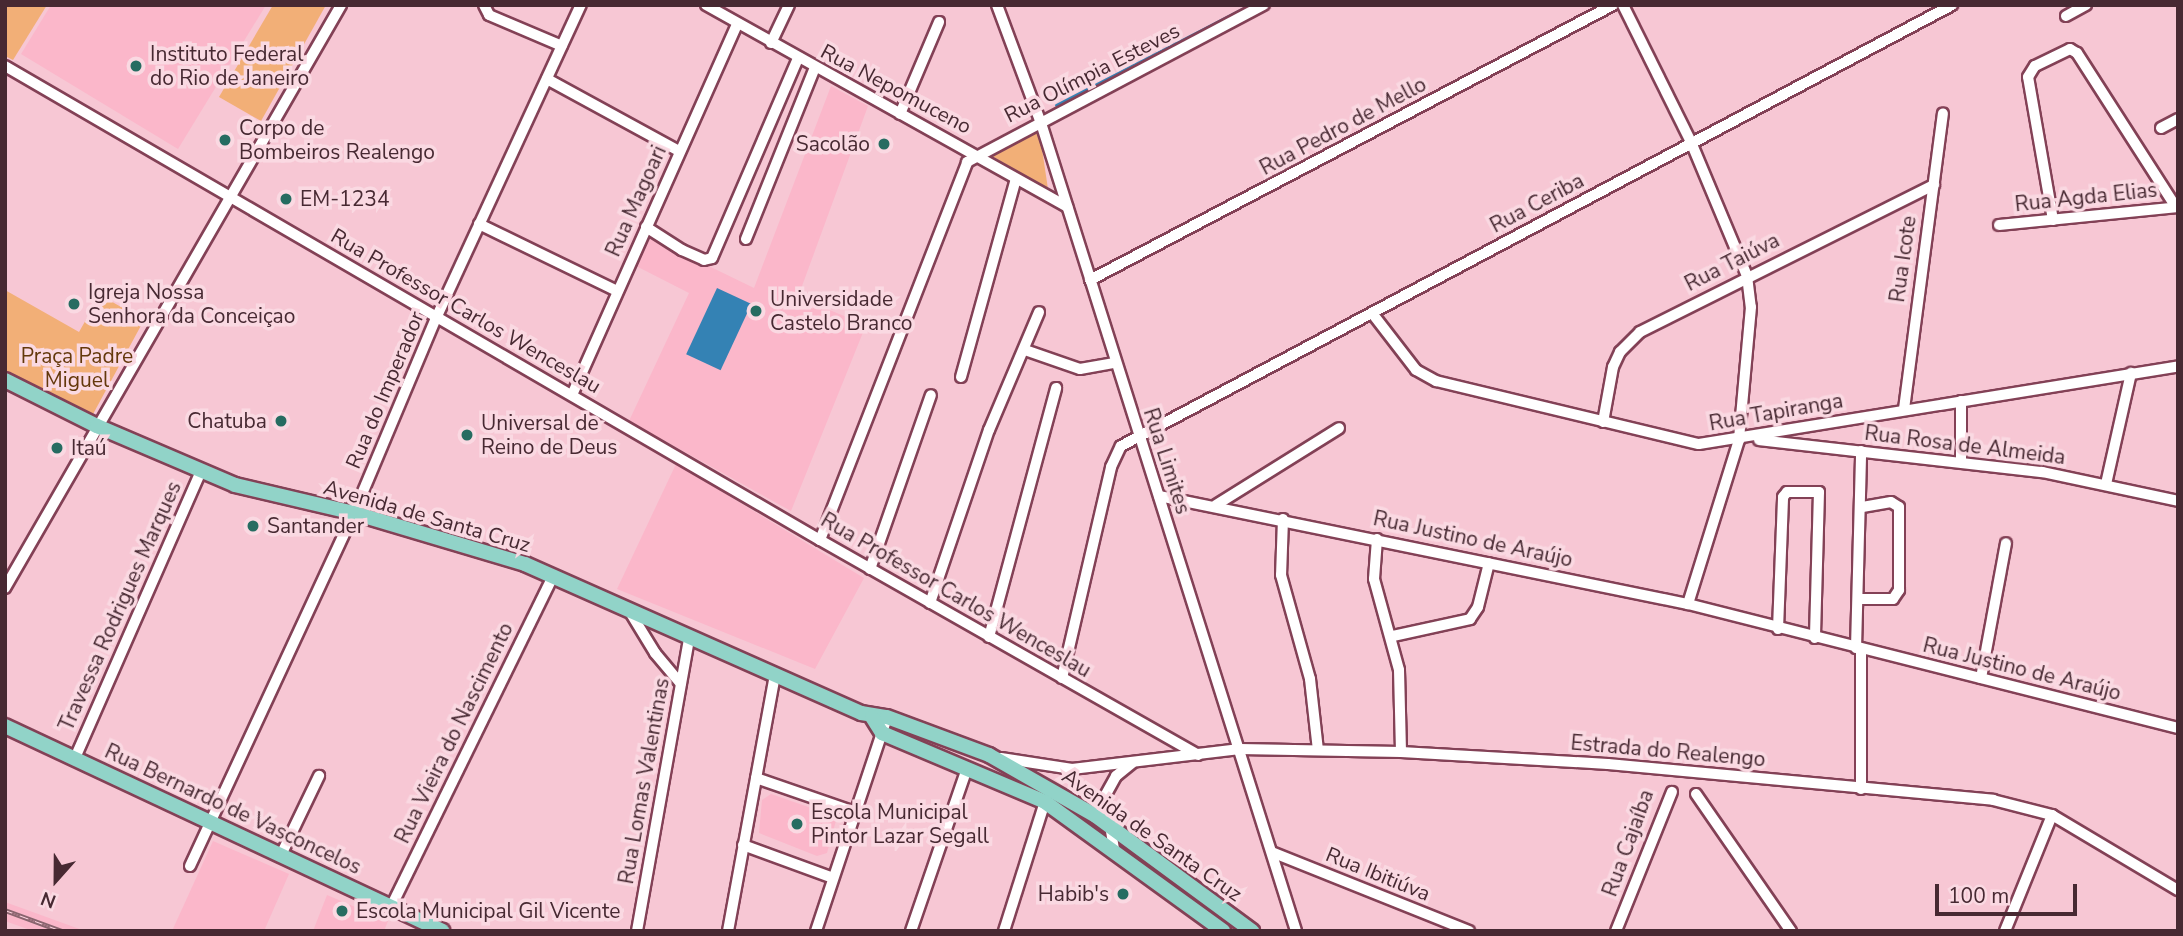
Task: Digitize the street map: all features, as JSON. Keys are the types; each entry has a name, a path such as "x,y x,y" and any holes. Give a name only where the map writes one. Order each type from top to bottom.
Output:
{"main road":[{"name":"Avenida de Santa Cruz","path":"5,380 97,426 201,471 250,489 354,513 483,550 553,577 689,638 880,718 989,755 1107,824 1252,931"},
{"path":"880,718 882,733"},
{"name":"Rua Bernardo de Vasconcelos","path":"5,726 442,931"},
{"name":"Avenida de Santa Cruz","path":"882,733 1045,802 1114,849 1223,931"}],"street":[{"path":"5,588 341,5"},
{"path":"484,5 489,15 562,46"},
{"name":"Rua do Imperador","path":"190,866 354,513 437,316 581,5"},
{"name":"Rua Nepomuceno","path":"706,5 1067,207"},
{"path":"771,43 789,5"},
{"name":"Rua Limites","path":"997,5 1041,123 1114,363 1274,853 1296,931"},
{"name":"Rua Olímpia Esteves","path":"975,154 1041,123 1264,5"},
{"name":"Rua Pedro de Mello","path":"1090,280 1613,5"},
{"path":"1623,5 1691,142 1747,276 1749,342 1742,440 1688,604"},
{"name":"Rua Ceriba","path":"1062,678 1115,454 1138,433 1372,313 1952,5"},
{"path":"2066,16 2086,5"},
{"path":"900,114 939,22"},
{"name":"Rua Magoari","path":"572,395 737,24"},
{"path":"2053,220 2028,73 2035,66 2064,50 2077,53 2177,207"},
{"path":"646,227 682,250 704,260 712,258 798,58"},
{"name":"Rua Professor Carlos Wenceslau","path":"5,66 870,569 1198,755"},
{"path":"746,239 818,69"},
{"path":"547,79 679,152"},
{"name":"Rua Icote","path":"1904,409 1943,114"},
{"path":"2161,128 2178,118"},
{"path":"820,540 957,180 975,154"},
{"path":"961,377 1016,179"},
{"name":"Rua Taiúva","path":"1603,422 1613,367 1628,341 1747,276 1934,185"},
{"name":"Rua Agda Elias","path":"1999,225 2177,207"},
{"path":"480,224 617,291"},
{"path":"930,603 989,430 1040,312"},
{"name":"Rua Tapiranga","path":"1372,313 1426,378 1699,444 1742,440 1904,409 2178,366"},
{"path":"1025,350 1080,369 1114,363"},
{"path":"2106,484 2131,373"},
{"path":"989,637 1056,388"},
{"path":"870,569 931,395"},
{"path":"1961,401 1961,462"},
{"path":"1216,505 1339,428"},
{"name":"Rua Rosa de Almeida","path":"1742,440 1961,462 2106,484 2178,501"},
{"path":"1861,451 1858,648 1861,789"},
{"name":"Travessa Rodrigues Marques","path":"75,758 201,471"},
{"path":"1778,629 1783,495 1819,492 1815,638"},
{"name":"Rua Justino de Araújo","path":"1158,496 1216,505 1688,604 1778,629 2178,728"},
{"path":"1859,599 1893,599 1899,590 1899,507 1891,502 1862,507"},
{"path":"1283,519 1281,575 1310,679 1318,750"},
{"path":"1377,539 1374,579 1393,636 1400,681 1401,752"},
{"path":"1982,678 2006,543"},
{"path":"1393,636 1470,619 1478,607 1489,563"},
{"name":"Rua Vieira do Nascimento","path":"394,908 553,577"},
{"path":"630,612 681,684"},
{"name":"Rua Lomas Valentinas","path":"637,931 689,638"},
{"path":"728,931 775,675"},
{"path":"816,931 882,733"},
{"path":"1159,760 1167,749 1160,734"},
{"name":"Estrada do Realengo","path":"989,755 1057,769 1132,763 1240,749 1401,752 1659,769 1993,800 2052,815 2178,890"},
{"path":"1114,849 1104,809 1110,784 1132,763"},
{"path":"911,931 967,768"},
{"name":"Rua Cajaíba","path":"1616,931 1672,792 1659,769"},
{"path":"1696,794 1706,773"},
{"path":"281,855 319,776"},
{"path":"757,778 855,812"},
{"path":"1672,792 1696,794"},
{"path":"1696,794 1791,931"},
{"path":"1004,931 1045,802"},
{"path":"2005,931 2052,815"},
{"path":"743,845 833,878"},
{"name":"Rua Ibitiúva","path":"1274,853 1469,931"}],"shaded area":[{"name":"Instituto Federal do Rio de Janeiro","path":"51,5 266,5 178,149 21,54"},
{"name":"Universidade Castelo Branco","path":"831,86 868,106 798,297 866,325 791,511 629,421 689,293 636,266 649,237 754,288"},
{"path":"676,464 864,578 815,669 617,589"},
{"name":"Escola Municipal Pintor Lazar Segall","path":"771,794 837,817 827,853 817,856 759,833 762,800"},
{"path":"213,841 289,874 264,931 172,931"},
{"name":"Escola Municipal Gil Vicente","path":"327,895 388,921 384,931 313,931"},
{"path":"5,902 85,931 33,931 5,921"}],"green space":[{"path":"5,5 47,5 13,60 5,56"},
{"path":"273,5 326,5 261,121 219,97"},
{"path":"1039,129 1048,189 992,156"},
{"name":"Praça Padre Miguel","path":"5,290 79,332 100,295 144,320 92,416 5,372"}],"water":[{"path":"717,288 751,304 721,370 686,354"}],"waterway":[{"path":"1056,105 1250,5"}],"railway":[{"path":"5,910 62,931"}],"place":[{"name":"Instituto Federal do Rio de Janeiro","path":"136,66"},
{"name":"Corpo de Bombeiros Realengo","path":"225,140"},
{"name":"Sacolão","path":"884,144"},
{"name":"EM-1234","path":"286,199"},
{"name":"Igreja Nossa Senhora da Conceiçao","path":"74,304"},
{"name":"Universidade Castelo Branco","path":"756,311"},
{"name":"Chatuba","path":"281,421"},
{"name":"Universal de Reino de Deus","path":"467,435"},
{"name":"Itaú","path":"57,448"},
{"name":"Santander","path":"253,526"},
{"name":"Escola Municipal Pintor Lazar Segall","path":"797,824"},
{"name":"Habib's","path":"1123,894"},
{"name":"Escola Municipal Gil Vicente","path":"342,911"}]}
